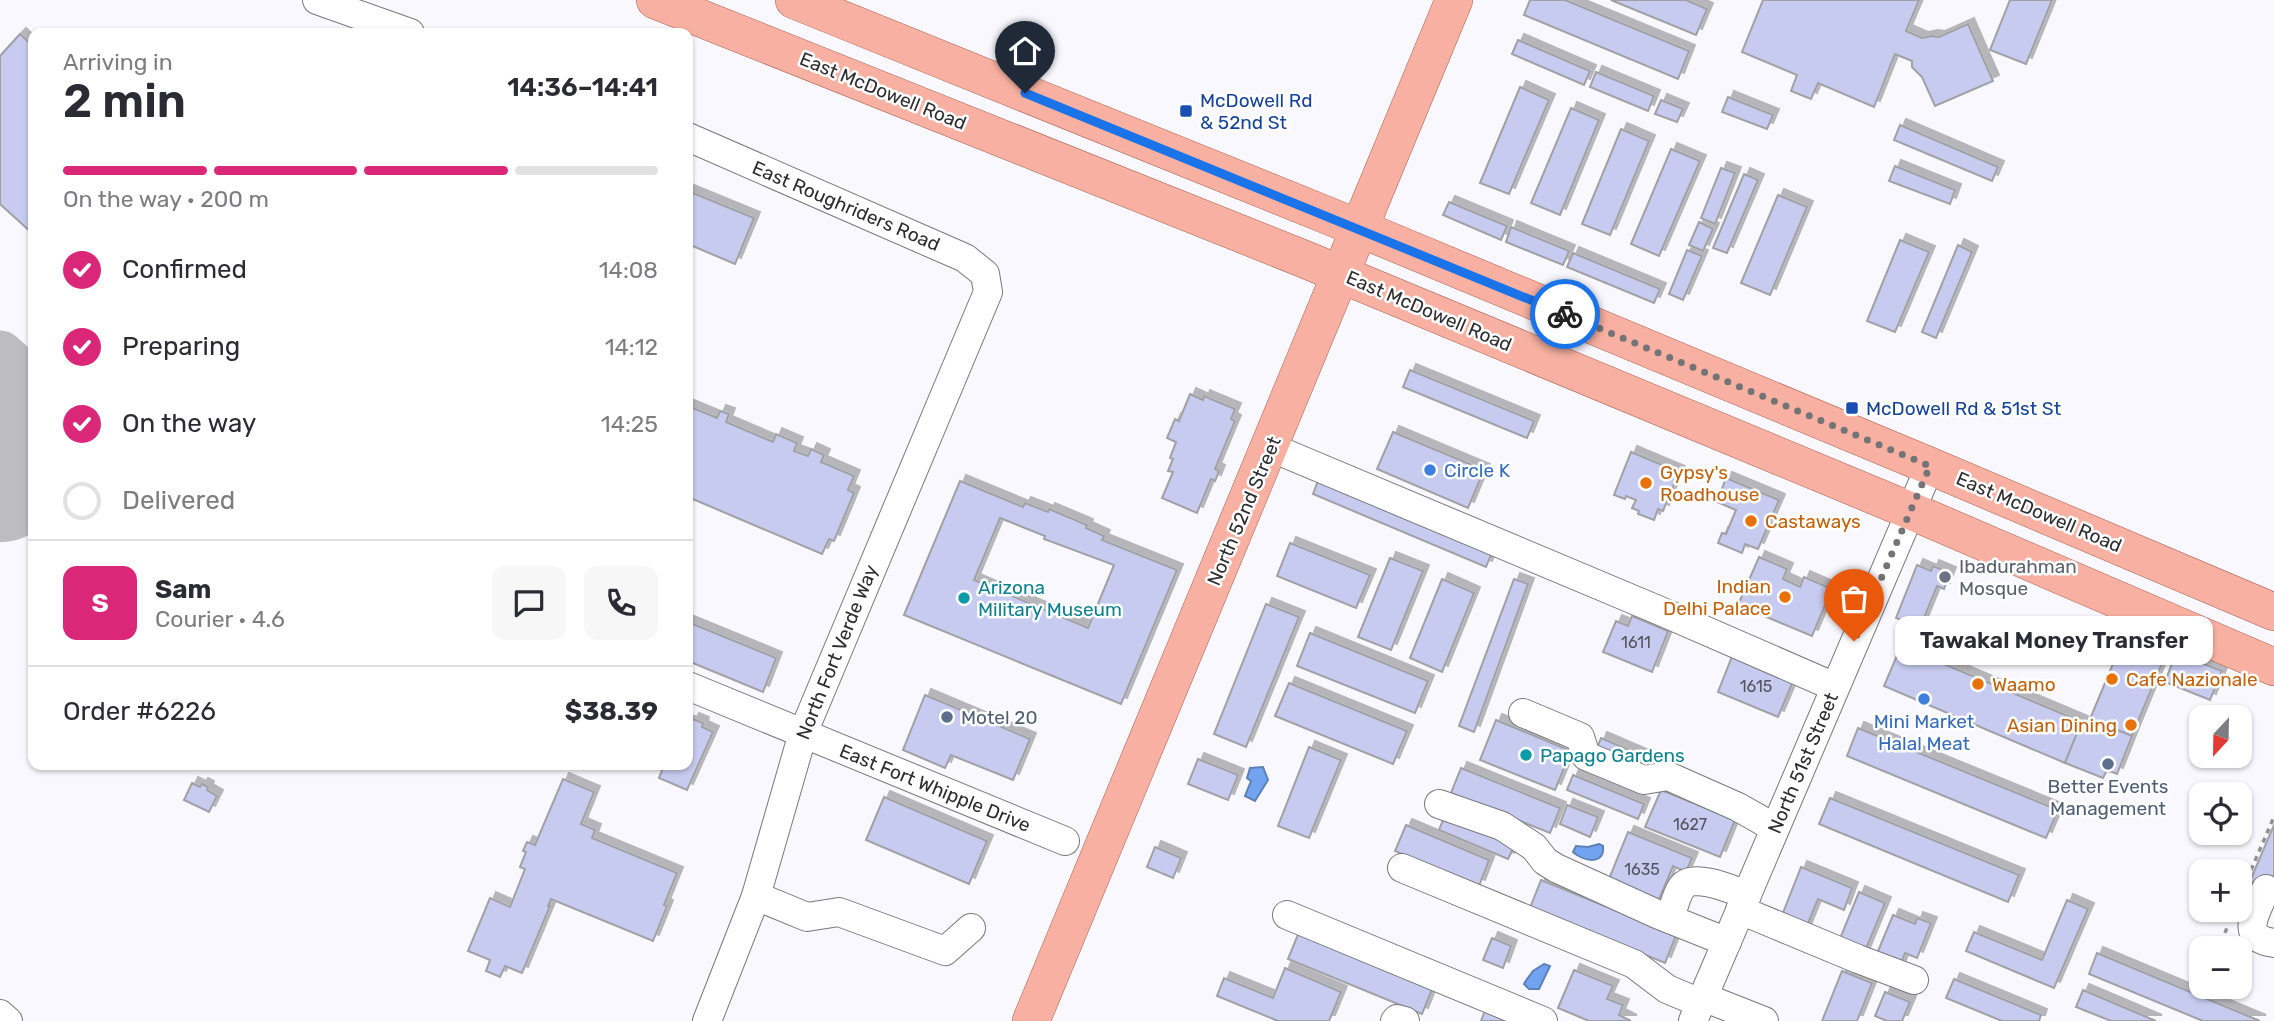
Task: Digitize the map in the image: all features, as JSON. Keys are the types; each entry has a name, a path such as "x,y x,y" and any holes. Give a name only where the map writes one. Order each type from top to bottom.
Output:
{"main road":[{"name":"East McDowell Road","path":"655,0 1342,275 2274,667"},
{"name":"East McDowell Road","path":"794,0 1361,229 2274,612"},
{"name":"North 52nd Street","path":"1031,1021 1454,0"},
{"path":"2105,595 2124,548"}],"street":[{"path":"317,0 396,28"},
{"name":"East Roughriders Road","path":"693,139 964,258 985,275 988,292"},
{"name":"North Fort Verde Way","path":"707,1021 756,896 803,733 988,292"},
{"path":"1270,447 1835,687"},
{"name":"North 51st Street","path":"1699,1007 1930,466"},
{"name":"East Fort Whipple Drive","path":"693,688 1065,841"},
{"path":"1523,713 1580,737 1586,756 1644,780 1668,776 1738,807 1775,828"},
{"path":"1439,804 1502,826 1534,847 1545,861 1556,868 1727,942"},
{"path":"1402,868 1634,964 1667,989 1699,1007 1765,1021"},
{"path":"1670,919 1683,886 1699,880 1858,959 1914,980"},
{"path":"2258,882 2251,924 2253,932 2264,942 2274,943"},
{"path":"756,896 807,916 839,912 945,951 971,928"},
{"path":"1287,915 1543,1021"},
{"path":"0,1014 8,1021"},
{"path":"1395,1021 1405,1021"}],"path":[{"path":"2258,882 2274,817"}],"water":[{"path":"1263,767 1268,780 1255,801 1245,796 1251,781 1247,778 1250,768"},
{"path":"1576,846 1603,846 1603,852 1597,859 1582,858 1573,852"},
{"path":"1544,964 1550,966 1539,989 1529,989 1525,982 1533,971"}],"building":[{"path":"1530,0 1565,0 1689,51 1678,79 1524,15"},
{"path":"1611,0 1686,0 1707,9 1696,35"},
{"path":"1763,0 1919,0 1906,31 1922,38 1939,37 1968,24 1993,81 1935,106 1922,77 1912,67 1912,61 1895,54 1874,107 1818,83 1811,99 1791,91 1797,75 1742,52"},
{"path":"2010,0 2052,0 2026,64 1990,50"},
{"path":"20,34 28,41 28,229 0,204 0,56"},
{"path":"1518,40 1590,71 1584,85 1512,54"},
{"path":"1596,72 1654,96 1648,111 1590,87"},
{"path":"1520,87 1549,100 1509,194 1480,183"},
{"path":"1728,97 1773,115 1767,129 1722,112"},
{"path":"1661,100 1683,109 1677,122 1655,114"},
{"path":"1571,108 1599,120 1560,215 1531,203"},
{"path":"1900,125 1998,167 1992,181 1894,140"},
{"path":"1621,129 1649,141 1610,235 1582,224"},
{"path":"1671,149 1700,161 1659,256 1631,244"},
{"path":"1895,166 1955,190 1950,204 1889,181"},
{"path":"1721,168 1735,173 1715,224 1701,218"},
{"path":"1744,174 1758,180 1727,253 1713,248"},
{"path":"693,193 754,218 735,264 693,246"},
{"path":"1778,195 1807,207 1770,295 1741,283"},
{"path":"1449,202 1507,226 1501,240 1443,215"},
{"path":"1699,222 1713,229 1703,251 1689,245"},
{"path":"1511,227 1569,251 1563,265 1506,242"},
{"path":"1900,240 1929,252 1895,332 1867,321"},
{"path":"1958,245 1972,252 1936,338 1922,332"},
{"path":"1687,250 1702,256 1683,300 1669,294"},
{"path":"1573,253 1660,289 1654,303 1567,267"},
{"name":"Circle K","path":"1410,370 1534,421 1527,438 1403,387"},
{"path":"1190,394 1203,400 1204,396 1235,409 1231,419 1235,421 1215,469 1219,471 1215,481 1211,479 1197,513 1162,498 1173,472 1168,471 1176,442 1167,438 1175,419 1179,421"},
{"path":"693,408 717,418 720,411 729,414 726,422 773,442 776,434 797,443 794,451 808,456 811,449 824,455 821,462 854,476 848,490 854,493 834,541 829,539 822,554 693,499"},
{"name":"Circle K","path":"1393,432 1484,470 1468,508 1377,469"},
{"name":"Gypsy's Roadhouse","path":"1631,452 1679,472 1663,511 1658,509 1654,520 1638,514 1639,511 1632,508 1636,500 1614,495"},
{"path":"1319,478 1492,552 1486,567 1313,494"},
{"name":"Castaways","path":"1726,478 1779,500 1758,549 1745,544 1742,553 1718,543 1722,533 1726,534 1736,510 1717,502"},
{"name":"Arizona Military Museum","path":"960,481 1023,507 1025,503 1048,512 1049,509 1087,525 1086,528 1104,536 1102,540 1177,570 1121,704 904,615","holes":["1000,518 1045,536 1044,539 1114,565 1088,628 974,580"]},
{"path":"1290,543 1370,575 1356,608 1277,576"},
{"name":"Indian Delhi Palace","path":"1759,557 1787,569 1783,579 1800,587 1804,577 1832,589 1812,636 1738,605"},
{"path":"1390,558 1423,571 1391,650 1358,637"},
{"path":"1917,565 1931,571 1933,566 1950,573 1944,589 1937,586 1920,628 1896,618"},
{"path":"1442,579 1474,593 1442,672 1410,658"},
{"path":"1514,579 1528,584 1474,732 1459,726"},
{"path":"1266,604 1299,617 1246,747 1214,734"},
{"path":"1632,616 1668,631 1652,672 1603,652 1616,621 1628,626"},
{"path":"693,624 776,658 763,692 693,663"},
{"path":"1310,633 1428,681 1415,713 1297,666"},
{"path":"2129,641 2165,656 2132,736 2090,719 2120,647 2126,649"},
{"path":"1901,646 2082,722 2065,763 1884,686"},
{"path":"2176,653 2222,671 2210,700 2165,682"},
{"path":"1733,654 1794,679 1778,717 1718,692"},
{"path":"1289,683 1407,731 1393,764 1275,716"},
{"name":"Motel 20","path":"925,695 1030,739 1013,780 951,755 945,768 903,750"},
{"path":"693,719 713,732 687,790 659,778 662,770 693,770"},
{"name":"Papago Gardens","path":"1496,720 1571,751 1555,790 1480,760"},
{"path":"2098,722 2132,736 2117,774 2107,770 2103,778 2065,763 2079,728 2093,733"},
{"path":"1858,728 2058,810 2046,838 1847,756"},
{"path":"1601,738 1643,756 1637,770 1595,753"},
{"path":"1309,747 1341,760 1309,838 1278,826"},
{"path":"1198,759 1238,775 1228,800 1188,784"},
{"path":"1461,768 1560,808 1550,833 1451,793"},
{"path":"1573,775 1644,804 1638,819 1567,790"},
{"path":"563,779 594,792 581,824 595,830 592,838 677,873 664,905 667,906 653,941 551,899 522,973 505,966 500,977 486,971 490,960 468,951 490,898 510,907 525,869 520,867 526,852 523,851 527,842 535,845"},
{"path":"192,783 208,787 207,790 217,796 209,812 184,800"},
{"name":"Papago Gardens","path":"1661,790 1735,820 1720,857 1645,827"},
{"path":"884,797 987,841 969,884 866,840"},
{"path":"1830,798 2019,875 2008,902 1819,824"},
{"path":"1567,805 1598,817 1590,837 1560,824"},
{"path":"1445,815 1515,845 1508,859 1439,830"},
{"path":"1406,825 1489,860 1479,886 1395,851"},
{"path":"2274,825 2274,892 2252,882"},
{"path":"1628,832 1692,858 1686,872 1673,866 1657,904 1607,884"},
{"path":"1155,847 1181,858 1173,878 1147,867"},
{"path":"1801,867 1852,888 1844,910 1818,899 1804,933 1779,923"},
{"path":"1541,880 1676,935 1665,963 1530,908"},
{"path":"1859,892 1885,903 1863,956 1837,946"},
{"path":"2067,900 2088,909 2054,988 1966,951 1974,932 2042,960"},
{"path":"1893,915 1915,924 1917,918 1931,923 1917,958 1905,953 1900,966 1876,956"},
{"path":"1299,932 1433,987 1422,1014 1288,959"},
{"path":"1492,938 1511,946 1503,968 1483,960"},
{"path":"2097,953 2189,991 2189,999 2207,999 2260,1021 2203,1021 2089,974"},
{"path":"1285,968 1341,992 1329,1021 1278,1021 1217,996 1224,978 1273,998"},
{"path":"1574,970 1613,986 1607,999 1623,1005 1619,1015 1631,1021 1589,1021 1558,1008"},
{"path":"1842,971 1872,983 1857,1021 1822,1021"},
{"path":"1954,979 2041,1015 2039,1021 2002,1021 1946,998"},
{"path":"2083,990 2156,1021 2111,1021 2076,1007"},
{"path":"1885,992 1910,1002 1902,1021 1887,1021 1875,1016"},
{"path":"1486,1008 1517,1021 1481,1021"}],"taxiway":[{"path":"0,356 28,381"}],"runway":[{"path":"0,477 28,446"}],"way so far":[{"path":"1565,314 1930,466 1854,641"}],"place":[{"name":"McDowell Rd & 52nd St","path":"1186,111"},
{"name":"McDowell Rd & 51st St","path":"1852,408"},
{"name":"Circle K","path":"1430,470"},
{"name":"Gypsy's Roadhouse","path":"1646,483"},
{"name":"Castaways","path":"1751,521"},
{"name":"Ibadurahman Mosque","path":"1945,577"},
{"name":"Indian Delhi Palace","path":"1785,597"},
{"name":"Arizona Military Museum","path":"964,598"},
{"name":"Tawakal Money Transfer","path":"1854,641"},
{"name":"Cafe Nazionale","path":"2112,679"},
{"name":"Waamo","path":"1978,684"},
{"name":"Mini Market Halal Meat","path":"1924,699"},
{"name":"Motel 20","path":"947,717"},
{"name":"Asian Dining","path":"2131,725"},
{"name":"Papago Gardens","path":"1526,755"},
{"name":"Better Events Management","path":"2108,764"}],"route":[{"path":"1025,93 1565,314"}]}
